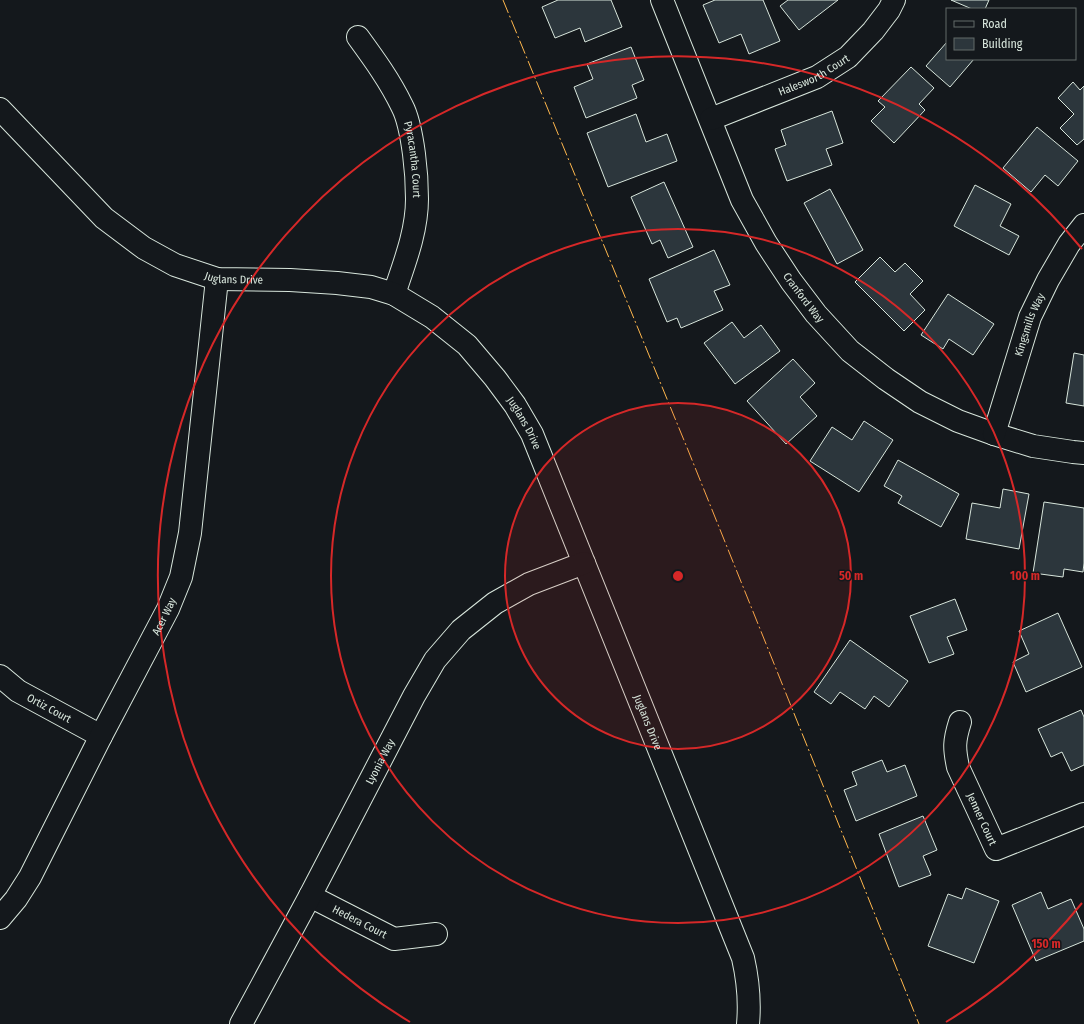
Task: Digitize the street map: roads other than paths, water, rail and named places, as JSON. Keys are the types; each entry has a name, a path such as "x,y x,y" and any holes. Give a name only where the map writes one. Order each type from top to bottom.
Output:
{"street":[{"name":"Cranford Way","path":"662,0 742,200 766,243 791,281 816,314 850,351 886,379 920,402 958,421 1033,446 1084,453"},
{"name":"Halesworth Court","path":"711,120 817,77 848,57 873,31 889,10 894,0"},
{"name":"Pyracantha Court","path":"358,37 389,80 403,108 412,139 416,172 417,201 414,227 394,294"},
{"name":"Juglans Drive","path":"0,109 104,218 144,248 175,265 217,279 290,280 337,283 371,288 394,294 432,317 467,345 495,378 515,405 532,434 744,958 750,1010 748,1024"},
{"name":"Kingsmills Way","path":"994,434 1030,317 1048,280 1069,244 1084,225"},
{"name":"Acer Way","path":"0,918 30,877 101,736 168,609 181,577 190,533 217,279"},
{"name":"Lyonia Way","path":"241,1024 310,896 414,696 435,660 461,630 495,603 529,584 584,563"},
{"name":"Ortiz Court","path":"0,676 18,691 101,736"},
{"name":"Jenner Court","path":"960,722 956,737 955,754 958,768 996,849 1084,814"},
{"name":"Hedera Court","path":"310,896 394,939 436,934"}]}
